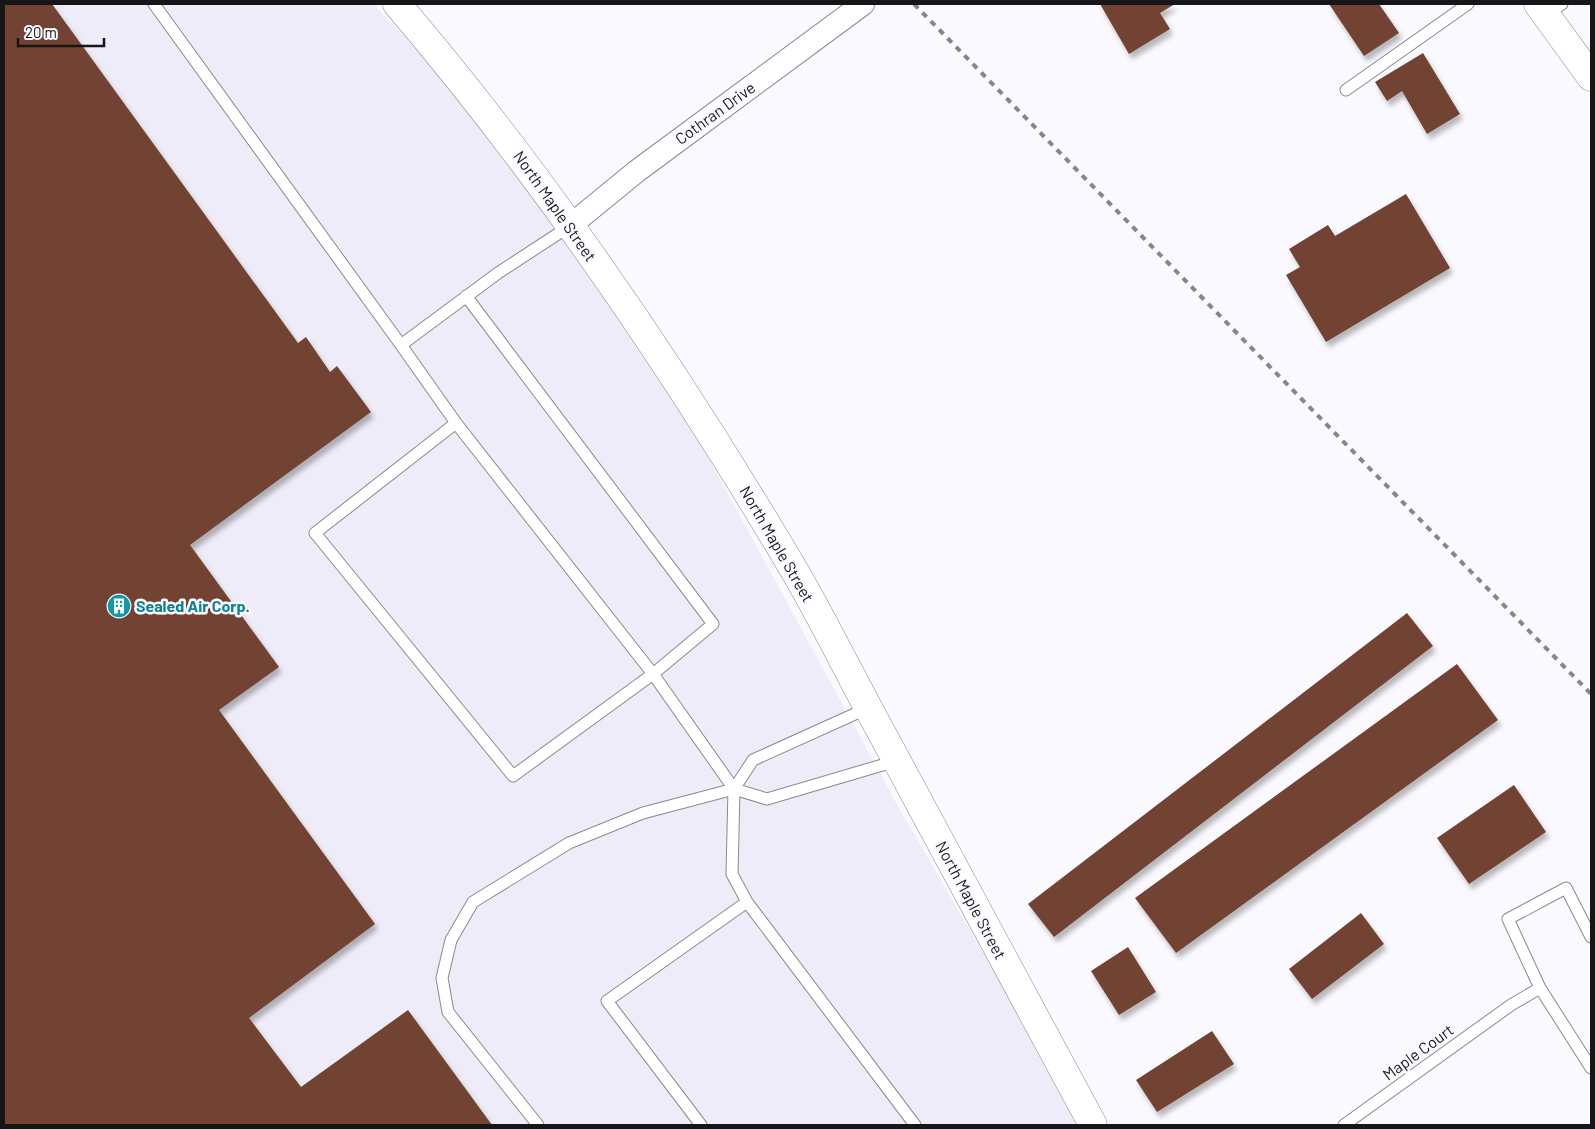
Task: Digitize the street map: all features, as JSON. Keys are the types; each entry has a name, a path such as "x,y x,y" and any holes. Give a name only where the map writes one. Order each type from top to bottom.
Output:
{"street":[{"name":"North Maple Street","path":"397,4 504,134 678,382 735,472 799,579 1093,1125"},
{"name":"Cothran Drive","path":"570,226 637,171 863,4"},
{"path":"1549,7 1591,77"}],"lane":[{"path":"154,4 456,423 653,674 734,788"},
{"path":"1346,90 1468,4"},
{"path":"401,345 498,272 570,226"},
{"path":"456,423 315,533 513,776 653,674 713,624 466,296"},
{"path":"868,708 753,760 734,788 732,874 747,902 915,1125"},
{"path":"538,1125 448,1012 442,978 451,940 473,902 569,843 643,813 734,788 767,799 896,761"},
{"path":"1591,937 1566,888 1508,919 1540,988 1591,1068"},
{"path":"701,1125 607,1001 747,902"},
{"name":"Maple Court","path":"1344,1125 1511,1005 1540,988"}],"shaded area":[{"path":"4,4 373,4 580,222 895,801 1083,1125 4,1125"}],"building":[{"name":"Sealed Air Corp.","path":"4,4 52,4 298,343 306,337 330,372 337,366 371,412 190,545 279,667 219,710 375,924 249,1018 301,1087 408,1010 492,1125 4,1125"},
{"path":"1100,4 1175,4 1160,13 1170,29 1129,54"},
{"path":"1329,4 1379,4 1399,33 1364,56"},
{"path":"1423,53 1460,114 1427,134 1402,91 1387,101 1375,82"},
{"path":"1406,194 1450,268 1326,342 1286,275 1300,267 1289,249 1328,225 1335,236"},
{"path":"1407,613 1433,646 1054,937 1028,904"},
{"path":"1457,664 1498,720 1176,953 1135,898"},
{"path":"1514,785 1546,832 1469,884 1437,838"},
{"path":"1361,913 1384,944 1312,999 1289,969"},
{"path":"1128,947 1156,992 1119,1015 1091,971"},
{"path":"1212,1031 1234,1064 1157,1112 1136,1080"}],"railway":[{"path":"914,4 1591,694"}],"place":[{"name":"Sealed Air Corp.","path":"119,606"}]}
